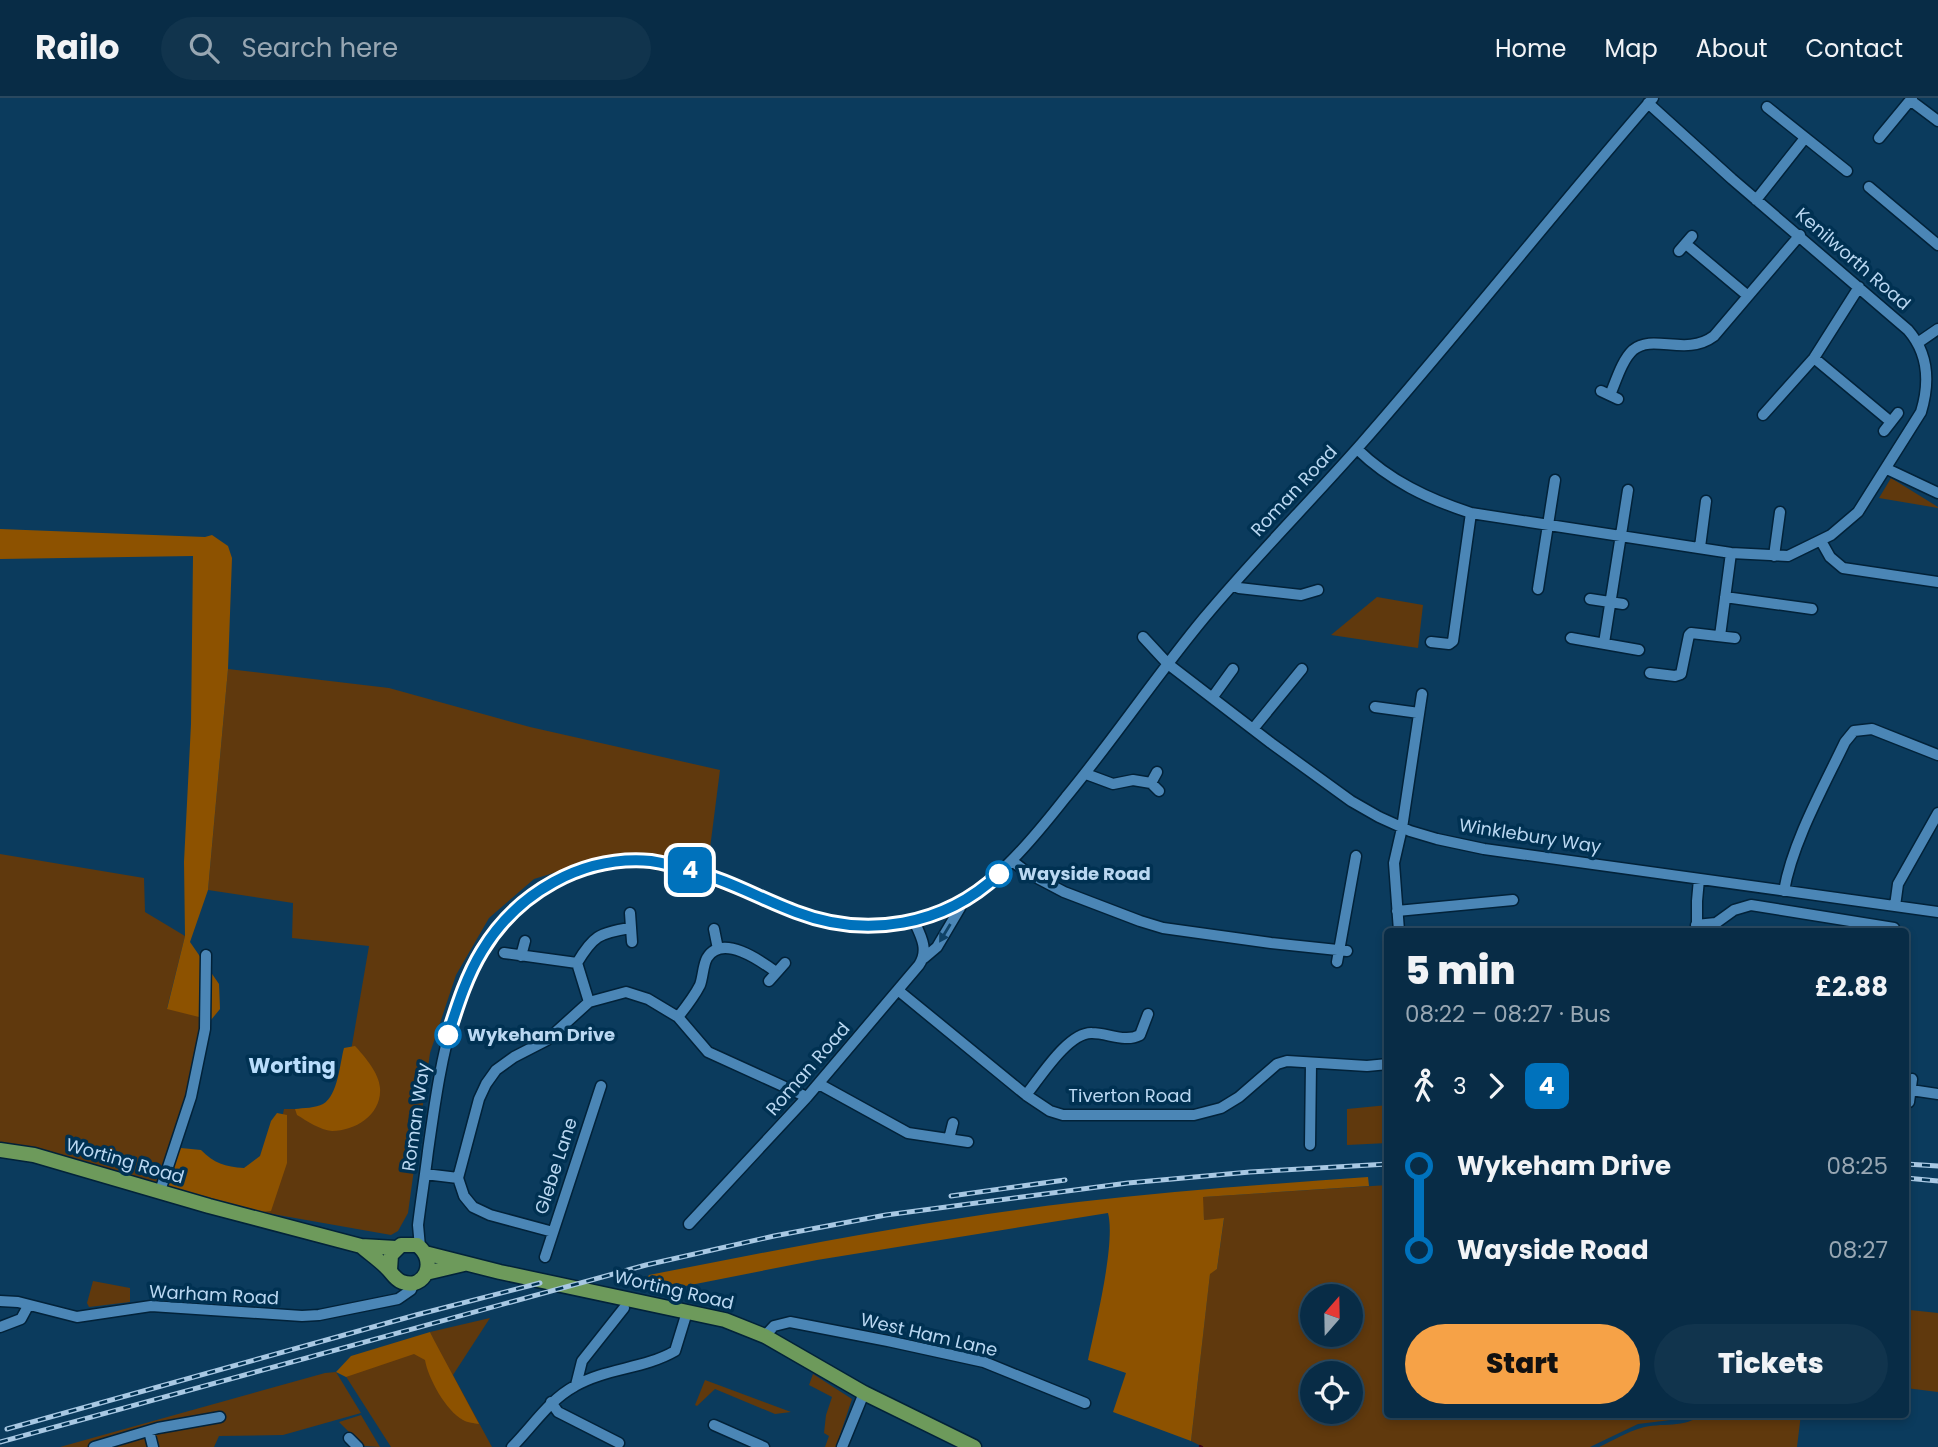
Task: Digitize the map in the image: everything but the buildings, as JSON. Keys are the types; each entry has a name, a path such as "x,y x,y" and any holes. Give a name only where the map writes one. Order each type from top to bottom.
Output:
{"main road":[{"name":"Worting Road","path":"0,1150 34,1155 360,1246 412,1248 465,1264 724,1320 765,1336 864,1393 974,1447"},
{"name":"Worting Road","path":"360,1246 393,1274"},
{"path":"412,1248 429,1262 420,1278 408,1283 393,1274 391,1255 412,1248"},
{"name":"Worting Road","path":"420,1278 465,1264"}],"street":[{"path":"1879,138 1911,99 1938,121"},
{"name":"Kenilworth Road","path":"1651,101 1756,200 1800,234 1919,342"},
{"name":"Roman Road","path":"915,921 960,903 979,891 1012,861 1086,774 1168,664 1233,584 1357,449 1651,101"},
{"path":"1768,107 1846,171"},
{"path":"1756,200 1805,138"},
{"path":"1836,163 1843,151"},
{"path":"1869,187 1938,245"},
{"path":"1609,395 1628,356 1635,349 1644,345 1695,346 1719,332 1800,234"},
{"path":"1685,244 1748,296"},
{"path":"1767,415 1814,358 1859,287"},
{"path":"1357,449 1389,476 1413,491 1471,513 1731,552 1788,556 1821,541 1845,525 1858,512 1921,412 1928,372 1919,342 1938,329"},
{"path":"1814,358 1891,422"},
{"path":"1886,469 1938,494"},
{"path":"1538,589 1555,480"},
{"path":"1604,643 1617,603 1628,490"},
{"path":"1700,547 1706,501"},
{"path":"1774,556 1780,512"},
{"path":"1431,640 1449,644 1454,641 1471,513"},
{"path":"1821,541 1830,557 1843,568 1938,582"},
{"path":"1720,636 1731,552"},
{"path":"1233,584 1239,588 1301,595 1318,590"},
{"path":"1725,597 1812,609"},
{"path":"1590,599 1617,603"},
{"path":"1650,673 1675,676 1681,674 1691,633 1735,638"},
{"name":"Winklebury Way","path":"1143,637 1168,664 1341,795 1402,828 1484,849 1938,912"},
{"path":"1571,638 1639,650"},
{"path":"1212,698 1223,676 1233,669"},
{"path":"1253,729 1302,669"},
{"path":"1399,928 1394,863 1402,828 1422,694"},
{"path":"1375,706 1419,713"},
{"path":"1784,891 1789,868 1808,822 1844,742 1854,731 1872,729 1938,755"},
{"path":"1086,774 1113,784 1133,780 1155,787 1157,772"},
{"path":"1895,906 1898,884 1938,813"},
{"path":"1337,962 1343,950 1356,856"},
{"name":"Roman Way","path":"412,1248 418,1225 443,1054 460,999 480,953 502,922 523,902 551,883 580,870 607,863 651,861 696,872 821,921 870,927 915,921"},
{"path":"1012,861 1028,873 1064,892 1163,928 1343,950"},
{"path":"1699,878 1697,928 1716,923 1734,910 1751,905 1894,928"},
{"path":"1397,911 1513,900"},
{"name":"Roman Road","path":"689,1224 718,1203 924,958 937,947 960,908 960,903"},
{"path":"629,913 632,942"},
{"path":"915,921 925,948 924,958"},
{"path":"589,1002 577,963 589,943 607,933 630,928"},
{"path":"714,929 718,949"},
{"path":"521,956 525,942"},
{"path":"678,1017 699,986 708,958 718,949 738,950 754,956 772,976 785,963"},
{"path":"503,953 577,963"},
{"path":"160,1192 191,1097 205,1029 206,955"},
{"name":"Tiverton Road","path":"898,991 1026,1095 1050,1111 1063,1115 1194,1115 1221,1108 1239,1097 1277,1064 1287,1061 1384,1065"},
{"path":"553,1232 490,1215 473,1207 464,1196 458,1178 479,1099 486,1083 496,1070 547,1040 589,1002 626,992 648,999 678,1017 708,1052 807,1097"},
{"path":"1026,1095 1050,1063 1078,1036 1090,1032 1132,1039 1140,1035 1147,1013"},
{"path":"1310,1144 1311,1064"},
{"path":"819,1084 897,1129 968,1142"},
{"path":"1909,1102 1912,1084 1935,1094 1930,1107"},
{"name":"Glebe Lane","path":"545,1257 601,1086"},
{"path":"949,1139 953,1123"},
{"path":"1298,1127 1310,1127"},
{"path":"425,1174 458,1178"},
{"path":"386,1300 390,1297 393,1274"},
{"name":"Warham Road","path":"0,1301 77,1317 151,1307 302,1316 319,1315 405,1296 420,1278"},
{"path":"0,1327 20,1319 28,1306"},
{"path":"576,1385 582,1361 624,1308"},
{"path":"605,1309 616,1318"},
{"path":"515,1446 551,1402 576,1385 610,1372 645,1364 675,1351 687,1312"},
{"name":"West Ham Lane","path":"765,1336 774,1326 790,1322 888,1341 984,1362 1085,1404"},
{"path":"842,1447 864,1393"},
{"path":"551,1402 558,1412 610,1443"},
{"path":"94,1447 149,1431 220,1417"},
{"path":"714,1425 764,1447"},
{"path":"149,1431 153,1447"},
{"path":"349,1438 358,1447"}],"shaded area":[{"path":"1891,478 1938,507 1938,508 1879,498"},
{"path":"0,529 205,537 212,535 228,546 232,558 228,669 208,890 190,942 219,984 220,1009 211,1020 167,1009 185,936 184,862 191,724 193,556 0,559"},
{"path":"1377,597 1423,605 1418,648 1331,635"},
{"path":"228,669 389,688 530,727 720,770 708,864 611,855 534,879 489,918 456,975 430,1053 408,1213 398,1231 391,1235 261,1212 284,1109 341,1109 369,946 292,938 293,903 208,890"},
{"path":"0,854 144,878 145,912 185,936 167,1008 206,1018 165,1189 63,1157 0,1144"},
{"path":"355,1046 371,1065 379,1082 377,1106 372,1113 350,1128 332,1131 318,1127 297,1115 295,1109 317,1106 328,1100 338,1078 344,1048"},
{"path":"1384,1105 1384,1143 1347,1145 1347,1109"},
{"path":"277,1113 287,1115 287,1163 271,1211 261,1212 165,1189 172,1160 181,1148 201,1150 220,1164 244,1168 260,1156 271,1121"},
{"path":"1368,1177 1369,1186 1203,1197 1204,1220 1224,1218 1217,1269 1210,1274 1191,1441 1113,1412 1126,1373 1088,1360 1107,1264 1110,1227 1108,1213 817,1260 650,1293 643,1284 649,1275 970,1217 1150,1194"},
{"path":"1384,1185 1384,1418 1687,1418 1638,1424 1590,1447 1203,1447 1191,1441 1210,1273 1217,1269 1224,1219 1204,1220 1202,1197"},
{"path":"93,1281 130,1288 130,1302 89,1307 87,1303"},
{"path":"1909,1296 1910,1310 1938,1313 1938,1392 1909,1388"},
{"path":"490,1318 453,1375 492,1447 391,1447 345,1375 434,1341 430,1332"},
{"path":"430,1332 479,1424 465,1421 450,1409 434,1385 425,1360 414,1354 346,1377 336,1372 351,1356"},
{"path":"336,1372 361,1413 283,1435 219,1436 214,1447 60,1447 325,1373"},
{"path":"813,1374 852,1399 836,1447 825,1447 829,1436 824,1433 826,1415 832,1397 809,1385"},
{"path":"705,1380 791,1412 775,1414 715,1389 697,1406 695,1405"},
{"path":"361,1415 380,1447 363,1446 339,1422"},
{"path":"1801,1418 1797,1447 1599,1447 1641,1428 1696,1419"}],"railway":[{"path":"0,1442 646,1265 774,1236 886,1215 1128,1183 1384,1164"},
{"path":"1909,1164 1938,1166"},
{"path":"1909,1178 1938,1181"},
{"path":"951,1196 1065,1180"},
{"path":"7,1429 540,1283"}],"bus line":[{"name":"4","path":"448,1035 480,953 502,922 523,902 551,883 580,870 607,863 651,861 696,872 821,921 870,927 915,921 930,916 970,897 999,874"}],"place":[{"name":"Wayside Road","path":"999,874"},
{"name":"Wykeham Drive","path":"448,1035"}],"district":[{"name":"Worting","path":"292,1066"}]}
